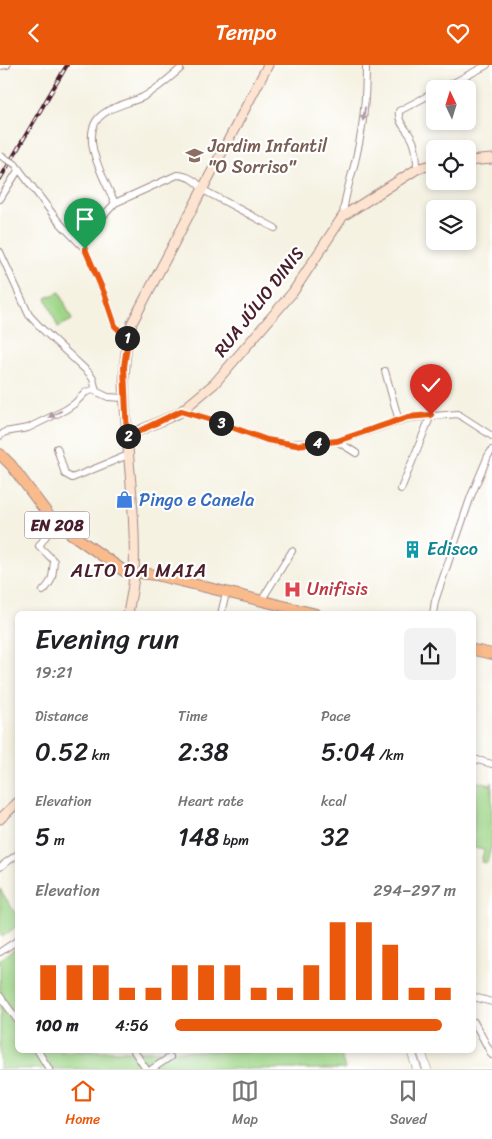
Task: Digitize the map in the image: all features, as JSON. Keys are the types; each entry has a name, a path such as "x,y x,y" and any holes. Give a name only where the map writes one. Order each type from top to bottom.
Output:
{"main road":[{"path":"128,611 134,572 133,526 124,398 124,367 132,323 268,65"},
{"path":"476,160 492,159"},
{"name":"RUA JÚLIO DINIS","path":"127,437 181,411 214,384 286,299 343,216 417,169 426,166"},
{"name":"EN 208","path":"0,453 12,465 55,523 124,571 156,575 296,611"},
{"path":"476,650 492,654"},
{"path":"0,819 15,805"}],"street":[{"path":"0,66 7,65"},
{"path":"343,216 344,201 357,153 366,105 366,65"},
{"path":"459,80 488,65"},
{"path":"115,203 95,156 92,133 95,123 100,116 112,108 153,91 180,69"},
{"path":"417,169 414,143 398,117 399,111 426,97"},
{"path":"0,155 17,166 58,221 85,249 104,293 115,326 128,339"},
{"path":"0,199 17,166"},
{"path":"80,243 115,203 177,175 185,175 200,185 203,190 275,228"},
{"path":"0,252 29,315 89,373 93,379 96,391"},
{"path":"385,371 398,421"},
{"path":"0,436 5,433 28,428 69,407 86,392 96,391 108,397 124,398"},
{"path":"181,411 278,443 296,445 337,441 408,417 431,415 458,414 492,436"},
{"path":"401,489 431,415"},
{"path":"337,441 356,453 353,442 354,436"},
{"path":"57,448 65,474 72,478 128,455"},
{"path":"433,611 435,601 471,496 492,450"},
{"path":"43,591 54,577 54,561 39,546 55,523"},
{"path":"261,601 292,551"},
{"path":"222,611 226,593"},
{"path":"476,760 492,764"},
{"path":"0,867 15,856"},
{"path":"0,951 15,942"},
{"path":"0,996 15,1017"},
{"path":"476,998 492,1002"},
{"path":"476,1026 492,1055"},
{"path":"39,1053 49,1069"},
{"path":"135,1053 146,1069"},
{"path":"412,1053 417,1069"},
{"path":"422,1053 427,1069"},
{"path":"152,1069 170,1057"}],"green space":[{"path":"60,292 72,320 58,327 46,298"},
{"path":"476,781 491,785 492,782 492,843 487,863 481,862 484,850 476,848"},
{"path":"0,889 15,913 15,927 2,937 0,934"},
{"path":"15,948 15,1053 341,1053 345,1069 0,1069 0,959"}],"railway":[{"path":"0,179 67,65"}],"place":[{"name":"Jardim Infantil \"O Sorriso\"","path":"194,156"},
{"name":"Pingo e Canela","path":"125,500"},
{"name":"Edisco","path":"413,549"},
{"name":"Unifisis","path":"293,589"}],"district":[{"name":"ALTO DA MAIA","path":"139,570"}],"route":[{"path":"85,249 104,293 115,326 128,339 124,367 127,437 181,411 267,440 296,445 337,441 408,417 431,415"}]}
